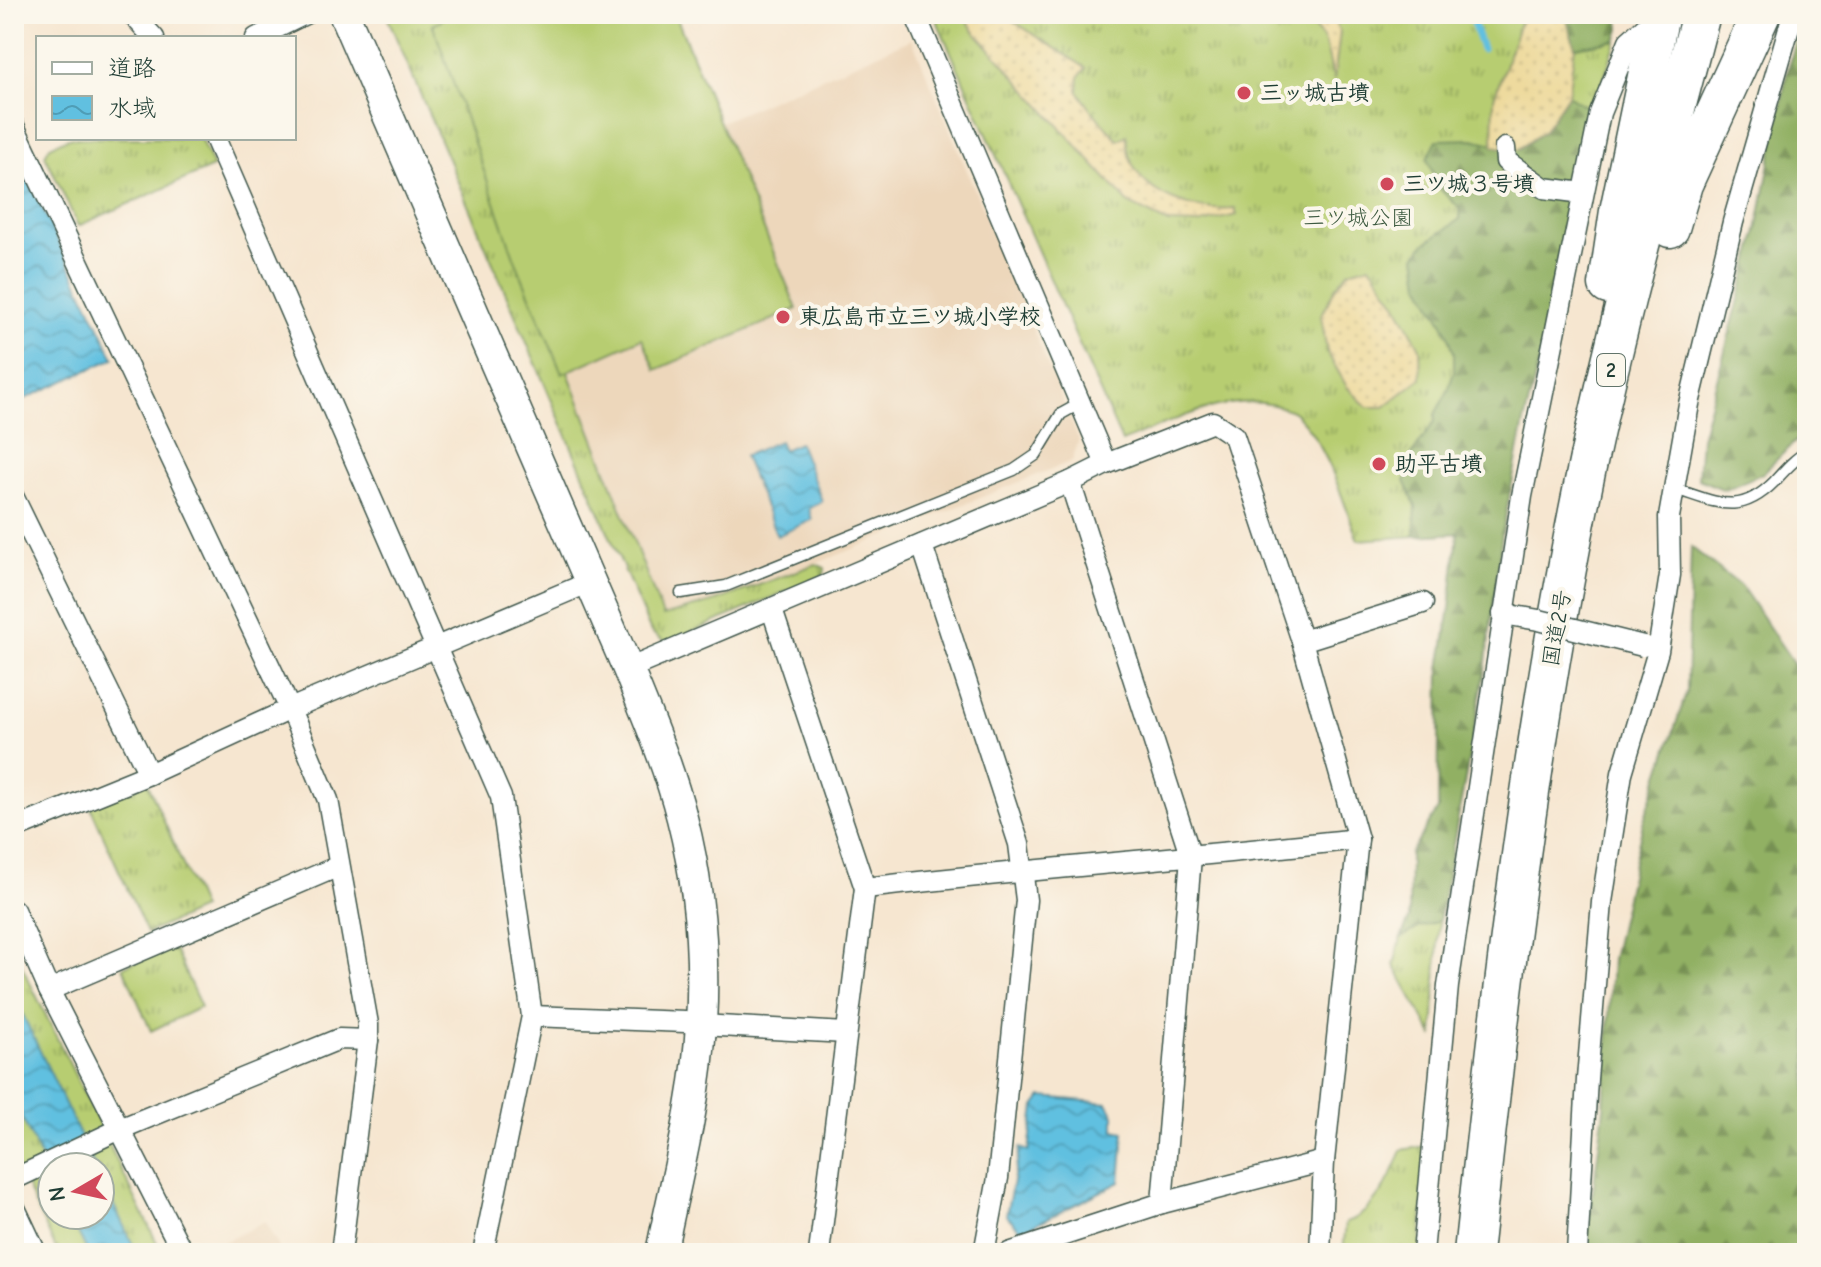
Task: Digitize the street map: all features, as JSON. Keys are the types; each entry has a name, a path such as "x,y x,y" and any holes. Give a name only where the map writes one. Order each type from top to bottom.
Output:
{"highway":[{"path":"1539,730 1619,211 1660,14"},
{"name":"国道2号","path":"1473,1253 1539,730 1580,505 1634,267 1701,14"},
{"path":"1539,730 1627,379 1683,184 1761,14"},
{"path":"1466,1253 1486,1139"},
{"path":"1484,1253 1486,1139"}],"street":[{"path":"132,14 152,36"},
{"path":"260,36 305,14"},
{"path":"344,14 628,669 663,756 682,819 699,914 701,1025 695,1080 661,1253"},
{"path":"915,14 1106,464"},
{"path":"1423,1253 1448,986 1522,496 1600,113 1629,41 1660,14"},
{"path":"1577,1253 1602,902 1622,773 1670,575 1669,517 1689,404 1733,222 1793,14"},
{"path":"14,126 20,150 290,709 328,800 368,1024 341,1253"},
{"path":"20,150 41,140"},
{"path":"216,140 501,797 532,1016 483,1253"},
{"path":"1505,148 1506,161 1544,188 1583,193"},
{"path":"628,669 772,610 1106,464 1213,422 1234,436 1302,641 1358,839 1324,1161 1320,1253"},
{"path":"1070,482 1191,857 1162,1203"},
{"path":"14,498 149,774"},
{"path":"922,545 1019,844 1026,900 998,1178 984,1253"},
{"path":"14,829 149,774 290,709 590,582"},
{"path":"1302,641 1423,603"},
{"path":"772,610 865,888 819,1253"},
{"path":"1503,614 1650,648"},
{"path":"865,888 1358,839"},
{"path":"49,990 339,866"},
{"path":"14,910 116,1130 183,1253"},
{"path":"532,1016 846,1033"},
{"path":"14,1179 116,1130 339,1039 368,1040"},
{"path":"1021,1252 1162,1203 1324,1161"},
{"path":"14,1206 36,1253"}],"lane":[{"path":"681,593 726,586 1014,470 1036,455 1061,414 1081,403"},
{"path":"1675,489 1716,502 1741,505 1764,492 1807,452"}],"shaded area":[{"name":"東広島市立三ツ城小学校","path":"451,14 675,14 721,122 912,39 1079,440 1072,461 825,560 716,601 663,617 576,405"},
{"path":"265,1222 282,1253 201,1253"}],"green space":[{"path":"386,14 451,14 433,26 663,616 716,601 816,564 825,568 824,575 666,643 651,632"},
{"path":"451,14 675,14 797,309 656,370 642,338 562,374 515,260 433,25"},
{"name":"三ツ城公園","path":"934,14 1618,14 1620,29 1458,533 1358,540 1326,458 1307,427 1289,409 1255,402 1216,406 1122,442"},
{"path":"1565,14 1618,14 1620,29 1616,40 1575,47"},
{"path":"1803,14 1807,14 1807,430 1763,473 1725,490 1698,479 1701,438 1755,241 1787,73"},
{"path":"1568,95 1594,112 1502,534 1485,670 1439,921 1401,938 1409,919 1410,854 1438,809 1440,668 1458,533 1414,536 1416,507 1405,481 1412,454 1435,421 1435,414 1448,391 1454,371 1454,353 1447,331 1420,284 1416,256 1424,244 1460,219 1460,209 1439,188 1427,159 1437,140 1473,139 1518,150 1543,132"},
{"path":"64,140 201,140 213,167 78,226 45,155 50,146"},
{"path":"1691,547 1742,587 1794,664 1807,708 1807,1253 1585,1253 1604,1108 1612,959 1643,823 1687,691"},
{"path":"147,782 202,909 147,933 90,806"},
{"path":"1439,921 1433,1036 1394,965 1401,938"},
{"path":"173,946 201,1007 151,1031 123,967"},
{"path":"14,950 112,1151 36,1151 36,1206 14,1160"},
{"path":"1426,1146 1420,1253 1343,1253 1346,1222 1356,1218 1373,1203 1388,1181 1402,1150"},
{"path":"116,1159 162,1253 58,1253 48,1231 116,1231"}],"sand":[{"path":"964,14 1002,14 1086,68 1079,77 1078,91 1118,140 1127,135 1129,155 1148,185 1180,202 1198,207 1235,209 1237,215 1197,224 1168,223 1129,204 973,30"},
{"path":"1302,14 1331,14 1340,32 1334,80 1324,39"},
{"path":"1523,14 1565,14 1575,47 1568,95 1543,132 1517,150 1493,146 1494,98"},
{"path":"1370,265 1396,303 1420,348 1421,378 1384,407 1367,407 1347,387 1327,352 1321,316 1335,288 1349,271"}],"water":[{"path":"14,168 25,172 114,358 14,404"},
{"path":"779,441 783,450 799,443 822,501 809,509 812,520 777,536 744,456"},
{"path":"14,996 87,1151 38,1151 14,1102"},
{"path":"1042,1097 1107,1103 1114,1115 1114,1130 1124,1132 1120,1182 1022,1231 1006,1215 1020,1148 1029,1151 1035,1107"},
{"path":"116,1210 137,1253 88,1253 78,1231 116,1231"}],"waterway":[{"path":"1470,14 1482,49"}],"place":[{"name":"三ッ城古墳","path":"1244,93"},
{"name":"三ツ城３号墳","path":"1387,184"},
{"name":"東広島市立三ツ城小学校","path":"783,317"},
{"name":"助平古墳","path":"1379,464"}]}
